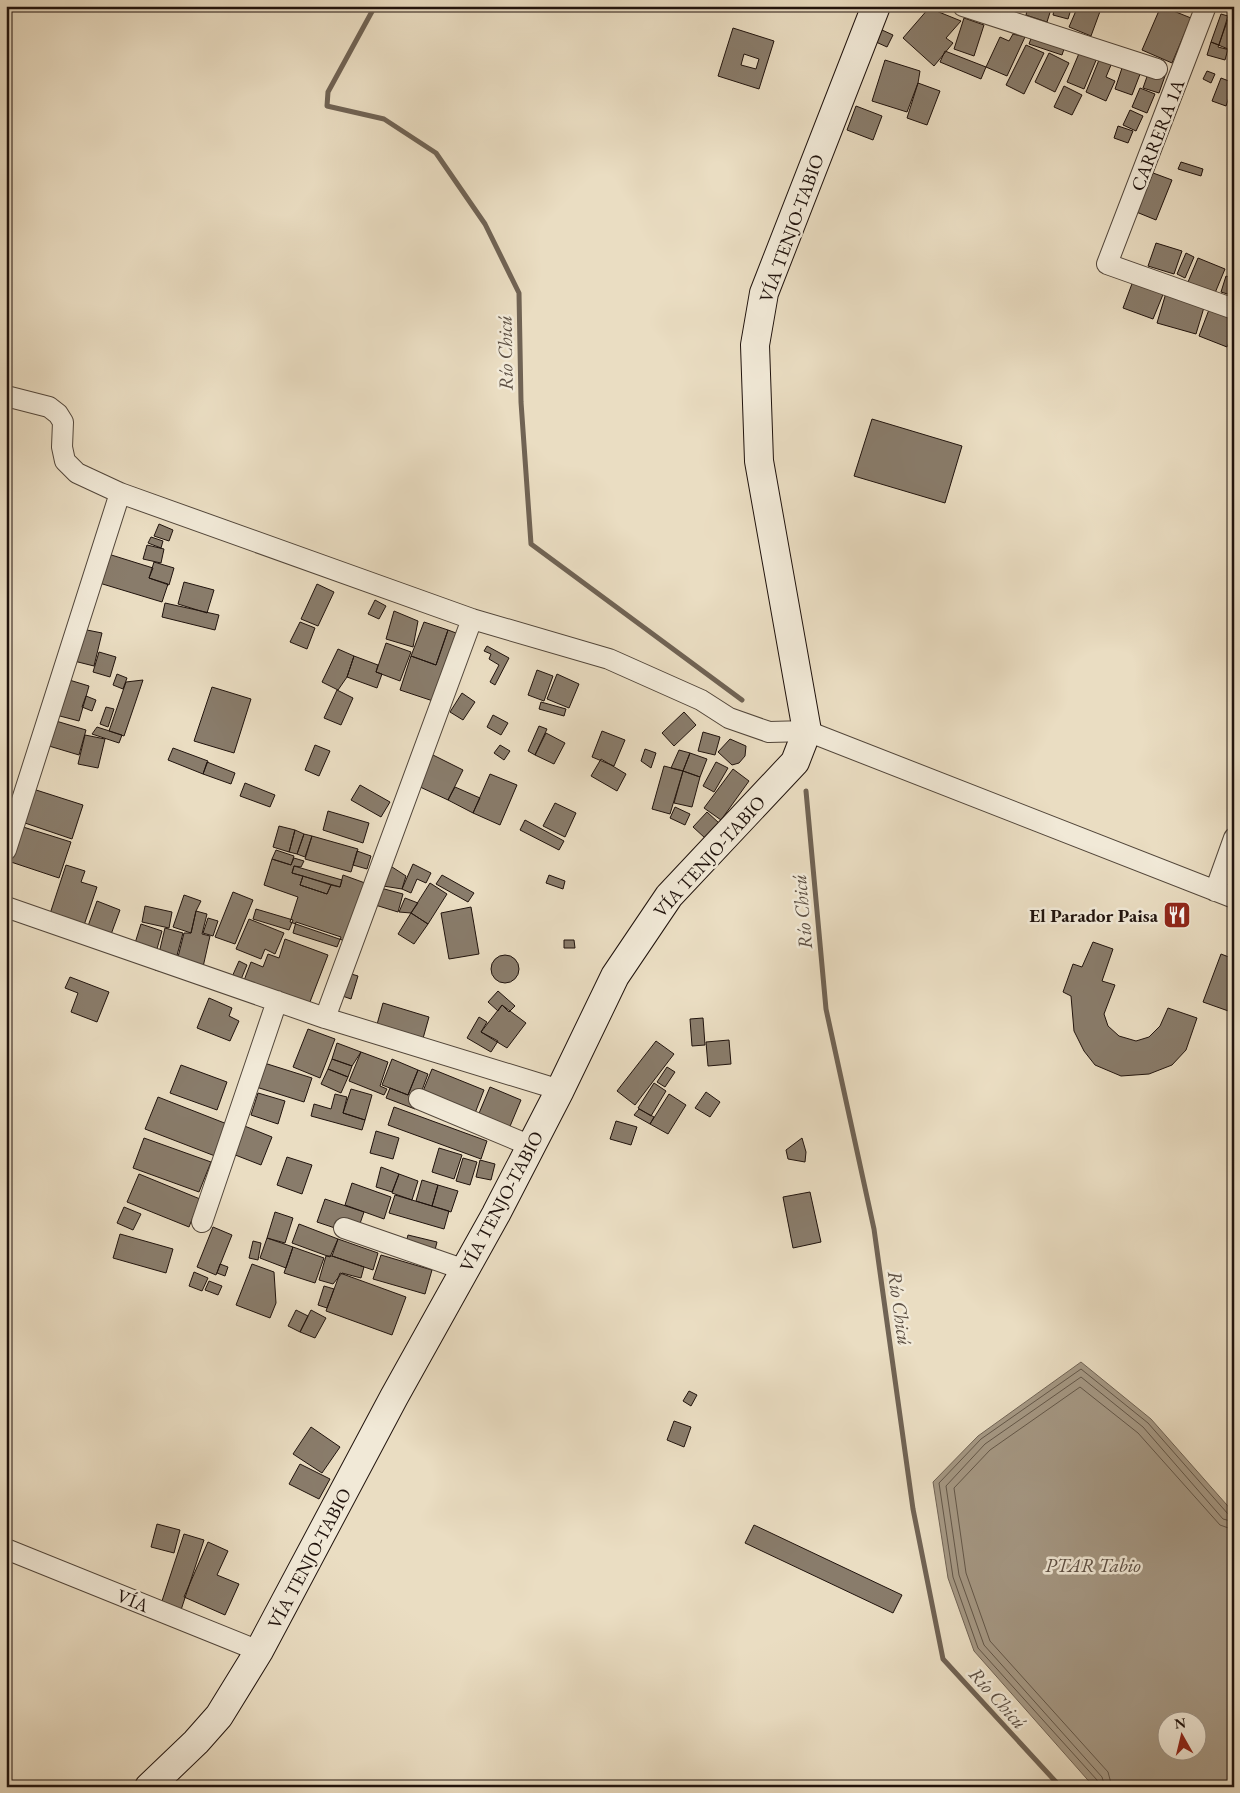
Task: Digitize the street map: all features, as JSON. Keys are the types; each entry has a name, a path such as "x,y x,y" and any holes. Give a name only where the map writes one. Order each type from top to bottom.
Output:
{"main road":[{"name":"VÍA TENJO-TABIO","path":"149,1787 196,1742 219,1716 260,1651 394,1397 531,1146 615,976 649,922 687,875 795,762 803,745 807,731 759,461 755,345 764,293 876,6"}],"street":[{"path":"963,6 1157,69"},
{"name":"CARRERA 1A","path":"1206,6 1107,264 1234,309"},
{"path":"6,396 49,407 58,414 63,422 62,447 66,461 77,473 120,493 472,619 609,659 701,700 730,718 769,732 807,731 1224,894 1234,838"},
{"path":"6,850 120,493"},
{"path":"325,1018 472,619"},
{"path":"6,907 325,1018 560,1090"},
{"path":"202,1222 278,1001"},
{"path":"419,1099 531,1146"},
{"path":"344,1228 465,1270"},
{"name":"VÍA","path":"6,1549 260,1651"}],"water":[{"name":"PTAR Tabio","path":"1081,1362 1151,1419 1234,1513 1234,1787 1094,1787 974,1651 948,1578 933,1482 978,1436"}],"building":[{"path":"1028,6 1052,6 1047,22 1026,15"},
{"path":"1055,6 1072,6 1068,19 1053,15"},
{"path":"1078,6 1102,6 1091,36 1069,27"},
{"path":"1161,6 1191,18 1172,63 1142,50"},
{"path":"929,8 961,21 946,38 953,43 934,66 903,38"},
{"path":"1221,14 1228,16 1219,45 1211,42"},
{"path":"964,18 984,25 974,56 954,49"},
{"path":"1228,19 1234,20 1234,51 1218,47"},
{"path":"733,28 774,41 759,89 718,76","holes":["744,54 759,59 756,69 741,65"]},
{"path":"882,30 893,35 887,47 876,42"},
{"path":"1033,33 1066,43 1062,55 1029,44"},
{"path":"1013,34 1025,37 1007,76 986,67 1000,37 1009,41"},
{"path":"1211,42 1228,49 1225,60 1207,55"},
{"path":"1026,45 1044,53 1024,94 1006,85"},
{"path":"945,51 986,67 981,79 940,62"},
{"path":"1080,51 1097,58 1084,89 1067,82"},
{"path":"1049,53 1069,63 1055,92 1035,82"},
{"path":"885,60 920,71 918,83 907,112 872,101"},
{"path":"1099,60 1111,65 1106,77 1115,81 1106,101 1086,92"},
{"path":"1124,62 1142,69 1132,95 1115,89"},
{"path":"1149,71 1165,76 1159,93 1143,88"},
{"path":"1207,71 1215,74 1211,83 1203,79"},
{"path":"1221,78 1234,83 1226,106 1212,101"},
{"path":"918,83 940,91 927,125 907,118"},
{"path":"1064,86 1082,95 1072,115 1054,107"},
{"path":"1140,88 1155,94 1147,113 1132,107"},
{"path":"856,106 882,116 873,140 847,130"},
{"path":"1130,110 1143,116 1136,131 1123,125"},
{"path":"1118,126 1133,131 1128,143 1114,138"},
{"path":"1181,162 1203,169 1201,176 1178,169"},
{"path":"1145,170 1172,180 1156,220 1129,209"},
{"path":"1156,243 1182,251 1174,274 1148,266"},
{"path":"1186,253 1194,257 1185,278 1177,274"},
{"path":"1198,258 1225,269 1215,293 1188,282"},
{"path":"1226,276 1234,279 1234,296 1221,292"},
{"path":"1133,281 1164,292 1153,319 1123,308"},
{"path":"1166,293 1205,304 1196,334 1157,323"},
{"path":"1210,307 1234,316 1234,330 1227,347 1199,336"},
{"path":"872,419 962,446 945,503 854,476"},
{"path":"159,524 173,530 169,541 154,536"},
{"path":"151,537 163,541 161,548 148,543"},
{"path":"147,545 164,549 161,563 143,559"},
{"path":"105,553 153,568 149,578 168,584 162,602 96,582"},
{"path":"154,562 174,568 169,585 149,578"},
{"path":"184,582 214,590 207,613 178,604"},
{"path":"317,584 334,592 318,626 301,619"},
{"path":"375,600 386,606 379,619 368,614"},
{"path":"165,603 219,615 215,630 162,617"},
{"path":"394,611 418,621 413,647 386,639"},
{"path":"300,622 315,628 307,649 290,642"},
{"path":"424,622 448,630 436,665 411,656"},
{"path":"82,629 102,633 94,666 74,661"},
{"path":"448,630 456,633 433,701 400,690 411,656 436,665"},
{"path":"386,643 411,652 400,681 376,672"},
{"path":"487,646 509,658 495,685 490,682 499,665 489,659 491,654 484,651"},
{"path":"338,649 354,656 347,677 338,690 322,682"},
{"path":"99,652 116,657 110,677 93,672"},
{"path":"354,656 378,665 376,672 382,674 377,688 347,677"},
{"path":"537,670 553,676 544,701 528,695"},
{"path":"117,674 127,678 123,689 113,685"},
{"path":"557,674 579,684 569,708 547,699"},
{"path":"66,679 89,686 79,721 56,715"},
{"path":"143,680 124,736 109,731 126,682"},
{"path":"212,687 251,699 234,753 194,741"},
{"path":"337,690 353,698 341,725 324,718"},
{"path":"462,693 475,702 463,720 450,712"},
{"path":"86,696 96,700 92,711 82,707"},
{"path":"541,702 566,709 564,716 539,709"},
{"path":"106,707 114,709 108,727 100,724"},
{"path":"684,712 696,725 674,746 662,733"},
{"path":"493,715 508,723 501,735 487,727"},
{"path":"56,721 86,730 79,755 49,746"},
{"path":"539,726 547,729 535,755 528,751"},
{"path":"97,727 122,735 119,743 92,734"},
{"path":"602,731 625,740 614,766 592,757"},
{"path":"703,732 720,737 715,755 698,751"},
{"path":"546,733 565,743 554,764 535,755"},
{"path":"85,735 105,739 98,768 78,764"},
{"path":"730,739 746,746 745,756 739,763 732,765 718,752"},
{"path":"315,745 330,751 319,776 305,770"},
{"path":"500,745 510,751 504,760 494,753"},
{"path":"173,748 208,761 203,774 168,760"},
{"path":"645,749 656,753 651,768 641,761"},
{"path":"679,750 690,753 683,771 671,768"},
{"path":"690,753 707,759 700,777 683,771"},
{"path":"433,755 463,770 448,800 418,786"},
{"path":"601,759 626,774 617,791 591,776"},
{"path":"207,762 235,773 231,784 203,774"},
{"path":"716,762 728,768 714,792 703,786"},
{"path":"664,766 683,771 670,814 652,809"},
{"path":"733,769 749,781 721,820 704,808"},
{"path":"683,771 700,777 692,807 674,803"},
{"path":"490,774 517,785 500,825 473,813"},
{"path":"245,783 275,795 270,807 240,796"},
{"path":"360,785 390,802 381,817 351,800"},
{"path":"455,787 480,798 473,813 448,800"},
{"path":"33,789 83,805 72,839 22,822"},
{"path":"555,803 576,813 565,837 543,826"},
{"path":"675,807 690,814 685,825 670,818"},
{"path":"328,811 369,823 363,843 323,830"},
{"path":"707,812 719,823 705,838 693,827"},
{"path":"525,820 564,841 559,850 520,830"},
{"path":"20,826 71,842 59,878 8,861"},
{"path":"279,826 295,830 289,852 273,847"},
{"path":"295,830 304,834 297,854 289,852"},
{"path":"304,834 312,836 305,857 297,854"},
{"path":"312,836 358,849 351,872 305,859"},
{"path":"276,850 294,856 291,865 272,859"},
{"path":"357,851 371,856 367,869 353,865"},
{"path":"294,858 304,861 301,867 294,866 292,873 303,876 300,885 327,894 331,885 340,887 343,875 365,883 345,941 290,922 298,897 264,885 272,859 291,865"},
{"path":"413,864 431,873 426,883 417,879 411,893 402,889"},
{"path":"66,865 85,871 81,882 97,887 80,937 46,926"},
{"path":"389,865 406,876 402,889 377,885"},
{"path":"294,866 342,880 340,887 292,873"},
{"path":"442,875 474,893 468,902 436,884"},
{"path":"549,875 565,881 563,889 546,883"},
{"path":"303,876 331,885 327,894 300,885"},
{"path":"430,883 447,894 428,924 411,913"},
{"path":"377,887 403,894 398,912 372,904"},
{"path":"233,892 253,900 235,944 215,937"},
{"path":"184,895 201,901 196,911 191,933 173,927"},
{"path":"405,898 418,903 411,913 399,912"},
{"path":"97,901 120,910 106,948 83,940"},
{"path":"145,906 172,912 169,928 142,922"},
{"path":"471,907 479,954 449,959 441,913"},
{"path":"256,909 293,920 289,930 253,919"},
{"path":"196,911 207,914 202,934 210,936 203,967 177,961 184,933 191,933"},
{"path":"411,913 428,924 414,944 398,934"},
{"path":"208,918 218,921 213,936 203,933"},
{"path":"249,919 284,933 275,954 265,949 261,959 236,949"},
{"path":"296,922 341,937 337,947 293,933"},
{"path":"141,924 162,931 153,963 131,956"},
{"path":"165,928 183,933 172,974 155,970"},
{"path":"285,939 328,955 305,1015 240,991 251,962 263,967 268,954 279,958"},
{"path":"564,940 574,940 575,948 564,948"},
{"path":"1093,942 1113,949 1102,981 1115,985 1104,1014 1108,1026 1119,1036 1136,1041 1149,1037 1160,1026 1168,1008 1197,1018 1186,1050 1172,1065 1149,1074 1121,1076 1095,1065 1084,1051 1074,1031 1071,996 1063,992 1073,964 1082,967"},
{"path":"1221,954 1234,959 1234,1013 1203,1002"},
{"path":"505,955 515,959 519,969 515,979 505,983 495,979 491,969 495,959"},
{"path":"239,961 247,965 237,989 228,986"},
{"path":"338,970 358,976 351,999 331,992"},
{"path":"70,977 109,992 97,1022 71,1012 78,993 65,988"},
{"path":"498,991 515,1006 509,1012 502,1005 498,1011 488,1002"},
{"path":"209,998 232,1008 229,1016 239,1021 230,1041 197,1028"},
{"path":"383,1003 429,1017 422,1042 376,1028"},
{"path":"502,1005 526,1023 507,1048 481,1032"},
{"path":"479,1017 487,1022 481,1032 498,1041 491,1052 467,1038"},
{"path":"703,1018 705,1045 692,1046 690,1019"},
{"path":"308,1029 335,1039 320,1078 293,1067"},
{"path":"729,1040 731,1064 708,1066 706,1042"},
{"path":"656,1041 674,1054 635,1105 617,1091"},
{"path":"337,1043 361,1052 352,1066 332,1059"},
{"path":"361,1052 388,1062 380,1086 387,1089 384,1095 349,1081"},
{"path":"332,1059 352,1066 348,1077 328,1069"},
{"path":"392,1059 418,1070 408,1095 382,1085"},
{"path":"261,1062 312,1078 304,1102 253,1086"},
{"path":"181,1065 227,1082 217,1110 170,1093"},
{"path":"667,1067 675,1072 665,1087 657,1082"},
{"path":"328,1069 348,1077 341,1093 321,1084"},
{"path":"432,1069 484,1090 470,1126 417,1106"},
{"path":"418,1070 428,1074 415,1109 386,1098 390,1088 408,1095"},
{"path":"654,1083 666,1091 651,1116 638,1108"},
{"path":"490,1087 521,1100 503,1143 472,1130"},
{"path":"351,1089 372,1095 365,1120 343,1113"},
{"path":"706,1092 720,1102 710,1117 695,1108"},
{"path":"258,1093 285,1101 278,1124 251,1115"},
{"path":"335,1094 347,1097 343,1113 365,1120 362,1130 311,1116 314,1104 331,1109"},
{"path":"669,1094 686,1105 668,1134 650,1124"},
{"path":"158,1097 227,1124 215,1156 145,1129"},
{"path":"394,1107 487,1141 481,1159 388,1125"},
{"path":"639,1109 654,1117 650,1124 634,1115"},
{"path":"616,1121 637,1127 631,1145 610,1139"},
{"path":"237,1123 272,1137 261,1165 225,1151"},
{"path":"376,1131 399,1138 393,1159 370,1153"},
{"path":"144,1138 211,1162 199,1192 133,1168"},
{"path":"802,1138 806,1152 805,1162 788,1159 786,1150"},
{"path":"439,1148 462,1155 454,1179 432,1172"},
{"path":"287,1157 312,1165 302,1194 277,1185"},
{"path":"463,1158 477,1162 470,1185 456,1181"},
{"path":"480,1160 495,1164 491,1180 476,1177"},
{"path":"381,1167 399,1174 392,1192 376,1187"},
{"path":"139,1174 200,1199 189,1227 127,1202"},
{"path":"399,1174 418,1181 412,1200 392,1193"},
{"path":"422,1180 438,1185 432,1206 416,1201"},
{"path":"352,1183 391,1197 384,1219 345,1205"},
{"path":"438,1185 458,1191 451,1212 432,1206"},
{"path":"810,1192 821,1242 793,1248 783,1197"},
{"path":"395,1195 449,1211 444,1229 389,1213"},
{"path":"325,1199 364,1212 356,1235 317,1222"},
{"path":"124,1207 141,1214 133,1230 117,1223"},
{"path":"275,1212 293,1218 285,1243 267,1238"},
{"path":"299,1224 338,1239 330,1257 292,1243"},
{"path":"213,1227 232,1235 216,1275 197,1267"},
{"path":"120,1234 173,1249 166,1273 113,1258"},
{"path":"408,1235 437,1242 432,1262 403,1255"},
{"path":"267,1238 293,1247 286,1268 260,1258"},
{"path":"338,1239 378,1253 373,1270 332,1256"},
{"path":"253,1241 261,1243 258,1260 249,1258"},
{"path":"293,1247 324,1258 315,1283 284,1273"},
{"path":"381,1255 432,1270 425,1294 373,1279"},
{"path":"326,1256 332,1256 364,1267 361,1278 342,1273 333,1284 319,1280"},
{"path":"220,1264 228,1267 225,1276 217,1273"},
{"path":"252,1264 274,1272 276,1303 270,1318 236,1305"},
{"path":"194,1272 208,1278 202,1291 189,1286"},
{"path":"340,1273 406,1297 392,1335 326,1311"},
{"path":"209,1281 222,1286 218,1295 205,1290"},
{"path":"324,1286 334,1289 327,1308 318,1305"},
{"path":"296,1310 308,1316 300,1332 288,1326"},
{"path":"311,1310 326,1318 315,1338 300,1332"},
{"path":"689,1391 697,1395 691,1406 683,1401"},
{"path":"674,1421 691,1427 684,1447 667,1440"},
{"path":"311,1427 340,1447 322,1473 293,1454"},
{"path":"300,1464 330,1479 319,1499 289,1484"},
{"path":"157,1524 180,1530 174,1553 151,1547"},
{"path":"754,1525 902,1595 893,1613 745,1543"},
{"path":"184,1534 204,1540 181,1610 161,1604"},
{"path":"208,1542 228,1551 217,1575 239,1584 225,1615 184,1597"}],"waterway":[{"name":"Río Chicú","path":"375,6 328,92 327,106 384,119 436,153 485,224 519,293 521,402 531,544 742,700"},
{"name":"Río Chicú","path":"806,791 826,1009 874,1229 913,1509 943,1659 1056,1782 1057,1787"}],"place":[{"name":"El Parador Paisa","path":"1177,915"}]}
